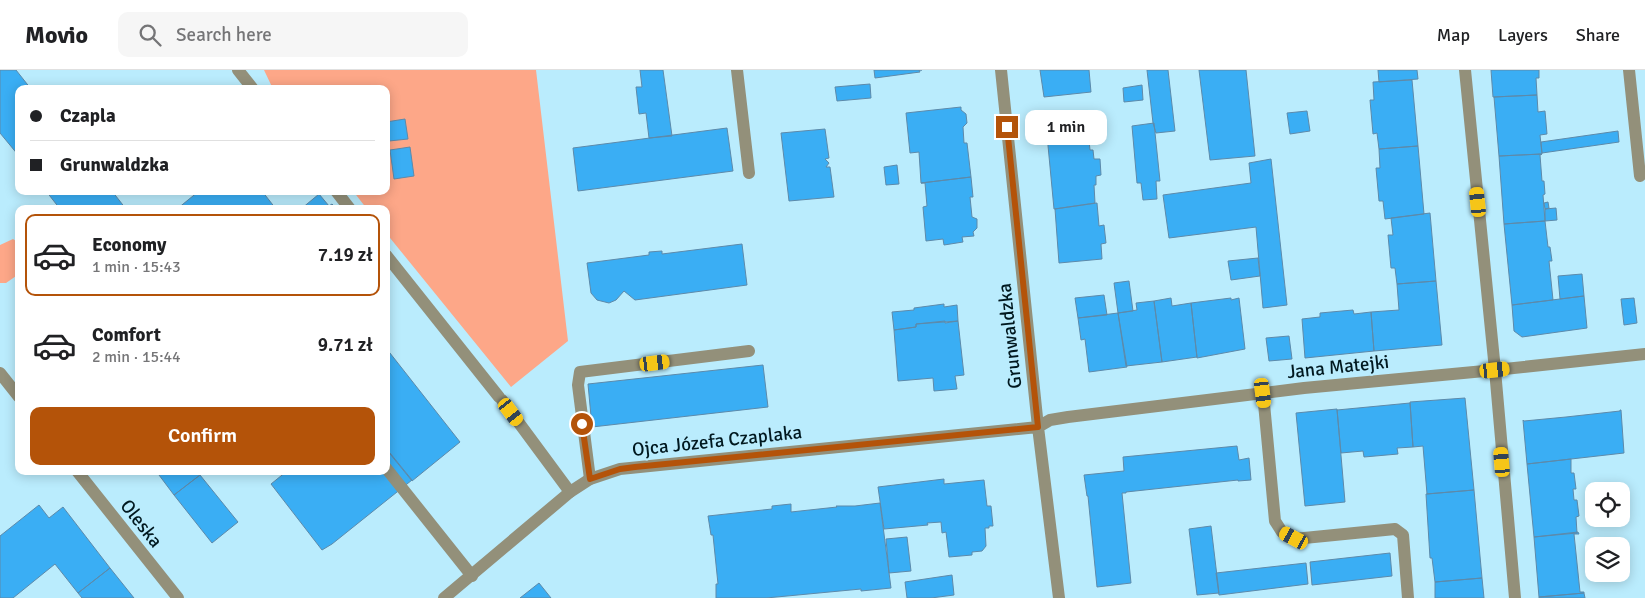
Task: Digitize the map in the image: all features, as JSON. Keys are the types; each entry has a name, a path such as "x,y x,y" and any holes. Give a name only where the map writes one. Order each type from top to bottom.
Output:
{"street":[{"path":"238,70 250,85"},
{"path":"737,70 749,173"},
{"name":"Grunwaldzka","path":"1001,70 1038,427 1059,598"},
{"path":"1465,70 1495,370 1515,598"},
{"path":"1628,70 1640,176"},
{"path":"339,195 347,205"},
{"path":"390,260 501,398 570,492"},
{"path":"590,479 578,385 580,372 749,351"},
{"name":"Jana Matejki","path":"1038,427 1050,420 1068,417 1263,393 1645,354"},
{"path":"0,373 15,392"},
{"path":"1263,393 1275,522 1282,532 1294,538 1395,529 1403,535 1408,598"},
{"name":"Ojca Józefa Czaplaka","path":"444,598 570,492 590,479 620,469 1038,427"},
{"path":"390,473 472,576"},
{"name":"Oleska","path":"81,475 178,598"}],"shaded area":[{"path":"264,70 536,70 568,341 511,387 390,238 390,205 364,205 356,195 390,195 390,85 271,85"},
{"path":"13,239 15,240 15,277 6,283 0,283 0,245"}],"building":[{"path":"0,70 16,70 28,85 15,85 15,151 0,133"},
{"path":"640,70 663,70 672,136 649,138 646,113 639,114 636,87 642,87"},
{"path":"874,70 919,70 920,72 875,78"},
{"path":"1040,70 1089,70 1091,92 1044,97"},
{"path":"1147,70 1168,70 1175,131 1156,133 1153,123"},
{"path":"1199,70 1246,70 1255,156 1210,160"},
{"path":"1378,70 1417,70 1418,79 1379,82"},
{"path":"1491,70 1539,70 1539,78 1536,78 1537,95 1493,97"},
{"path":"1412,80 1418,146 1379,149 1377,133 1373,134 1370,100 1374,100 1373,82"},
{"path":"870,84 871,98 837,101 835,87"},
{"path":"1142,85 1143,100 1124,102 1123,88"},
{"path":"1537,95 1538,112 1545,111 1547,134 1540,135 1542,154 1499,156 1494,97"},
{"path":"961,107 961,110 966,114 967,123 963,127 964,143 967,143 971,177 921,183 919,152 910,153 906,113"},
{"path":"1307,111 1310,131 1290,134 1287,113"},
{"path":"405,119 408,139 390,141 390,121"},
{"path":"1154,123 1160,181 1156,181 1157,199 1143,200 1141,183 1137,183 1132,126"},
{"path":"727,128 733,171 578,191 573,148"},
{"path":"825,129 829,158 825,159 829,163 826,167 830,167 834,197 789,201 781,133"},
{"path":"1088,131 1090,150 1093,150 1094,159 1100,159 1101,175 1096,176 1096,185 1094,185 1095,203 1054,209 1047,135"},
{"path":"1618,131 1619,142 1542,153 1541,142"},
{"path":"1418,146 1424,214 1385,219 1383,201 1379,201 1376,168 1380,168 1379,149"},
{"path":"410,147 414,176 394,179 390,150"},
{"path":"1542,154 1540,155 1545,194 1543,195 1545,221 1504,224 1499,156"},
{"path":"1271,159 1287,305 1263,308 1256,227 1169,238 1163,195 1251,183 1249,163"},
{"path":"897,165 899,184 886,185 884,167"},
{"path":"971,177 972,217 977,219 977,228 973,232 974,236 962,237 963,242 944,245 943,239 926,241 923,207 927,206 925,183 921,183"},
{"path":"49,195 115,195 123,205 57,205"},
{"path":"194,195 265,195 273,205 182,205"},
{"path":"320,195 328,205 306,205"},
{"path":"1548,202 1549,208 1545,209 1544,203"},
{"path":"1097,203 1099,226 1104,225 1106,243 1101,244 1102,259 1059,263 1055,209"},
{"path":"1556,208 1557,220 1545,221 1545,209"},
{"path":"1430,213 1436,281 1397,284 1395,268 1391,268 1388,235 1393,235 1391,218"},
{"path":"1545,221 1548,247 1550,247 1552,261 1549,261 1553,300 1512,305 1504,224"},
{"path":"742,244 747,285 635,300 624,291 616,300 609,303 597,300 591,293 587,263 649,255 649,252 662,251 662,254"},
{"path":"1258,258 1260,276 1231,280 1228,261"},
{"path":"1582,274 1584,296 1560,299 1558,276"},
{"path":"1129,281 1133,311 1118,313 1114,283"},
{"path":"1436,281 1442,345 1374,351 1371,312 1399,310 1397,284"},
{"path":"1104,295 1107,315 1078,318 1075,298"},
{"path":"1584,296 1587,328 1522,337 1514,331 1512,305"},
{"path":"1171,298 1172,306 1191,303 1197,357 1162,362 1154,301"},
{"path":"1231,298 1231,300 1239,298 1245,349 1197,358 1191,303"},
{"path":"1634,298 1637,323 1624,325 1621,299"},
{"path":"1154,301 1162,362 1126,366 1118,313 1137,310 1136,303"},
{"path":"944,304 944,307 957,305 958,321 916,324 916,327 894,330 892,312"},
{"path":"1353,310 1354,314 1371,312 1374,351 1305,358 1302,319 1320,317 1320,313"},
{"path":"1118,313 1127,367 1089,372 1085,339 1081,340 1078,318"},
{"path":"945,321 945,323 958,321 964,375 955,376 957,389 934,391 933,378 898,381 894,330 916,327 916,324"},
{"path":"1289,336 1292,359 1269,361 1266,338"},
{"path":"390,353 460,442 412,481 390,454"},
{"path":"763,365 768,407 592,427 588,384"},
{"path":"1465,398 1474,490 1427,494 1423,446 1413,447 1410,402"},
{"path":"1410,403 1413,447 1397,448 1398,454 1364,457 1363,451 1341,453 1337,410"},
{"path":"1337,409 1345,502 1305,506 1296,413"},
{"path":"1620,410 1624,453 1527,464 1523,420"},
{"path":"1237,446 1239,460 1249,458 1251,480 1122,493 1131,583 1097,587 1088,496 1084,475 1124,471 1123,457"},
{"path":"390,453 412,480 322,550 271,484 282,475 390,475"},
{"path":"1571,459 1571,473 1574,473 1576,489 1573,489 1574,500 1577,500 1579,516 1576,517 1577,533 1534,537 1527,464"},
{"path":"159,475 200,475 174,495"},
{"path":"200,475 238,522 212,543 174,495"},
{"path":"944,479 944,484 984,480 987,506 991,506 993,526 985,528 986,546 982,551 972,552 972,555 949,557 946,532 942,533 941,522 884,529 878,487"},
{"path":"1474,490 1482,578 1435,582 1432,558 1430,558 1426,494"},
{"path":"880,503 891,588 766,598 716,598 716,584 718,584 713,535 711,535 708,516 772,509 772,506 791,504 791,512"},
{"path":"39,505 49,518 63,507 110,568 78,593 55,564 13,598 0,598 0,536"},
{"path":"1211,526 1219,593 1197,595 1189,529"},
{"path":"1578,532 1579,534 1574,534 1580,592 1584,593 1539,597 1534,537"},
{"path":"907,537 911,571 889,573 886,539"},
{"path":"1390,553 1392,576 1312,585 1310,562"},
{"path":"1306,563 1308,584 1219,595 1216,573"},
{"path":"110,568 134,598 82,598 78,593"},
{"path":"952,575 954,595 931,598 907,598 905,582"},
{"path":"1482,578 1484,598 1435,598 1435,582"},
{"path":"539,583 551,598 520,598"},
{"path":"1584,593 1585,598 1539,598 1539,597"}],"route":[{"path":"582,424 590,479 620,469 635,467 1038,427 1007,127"}]}
